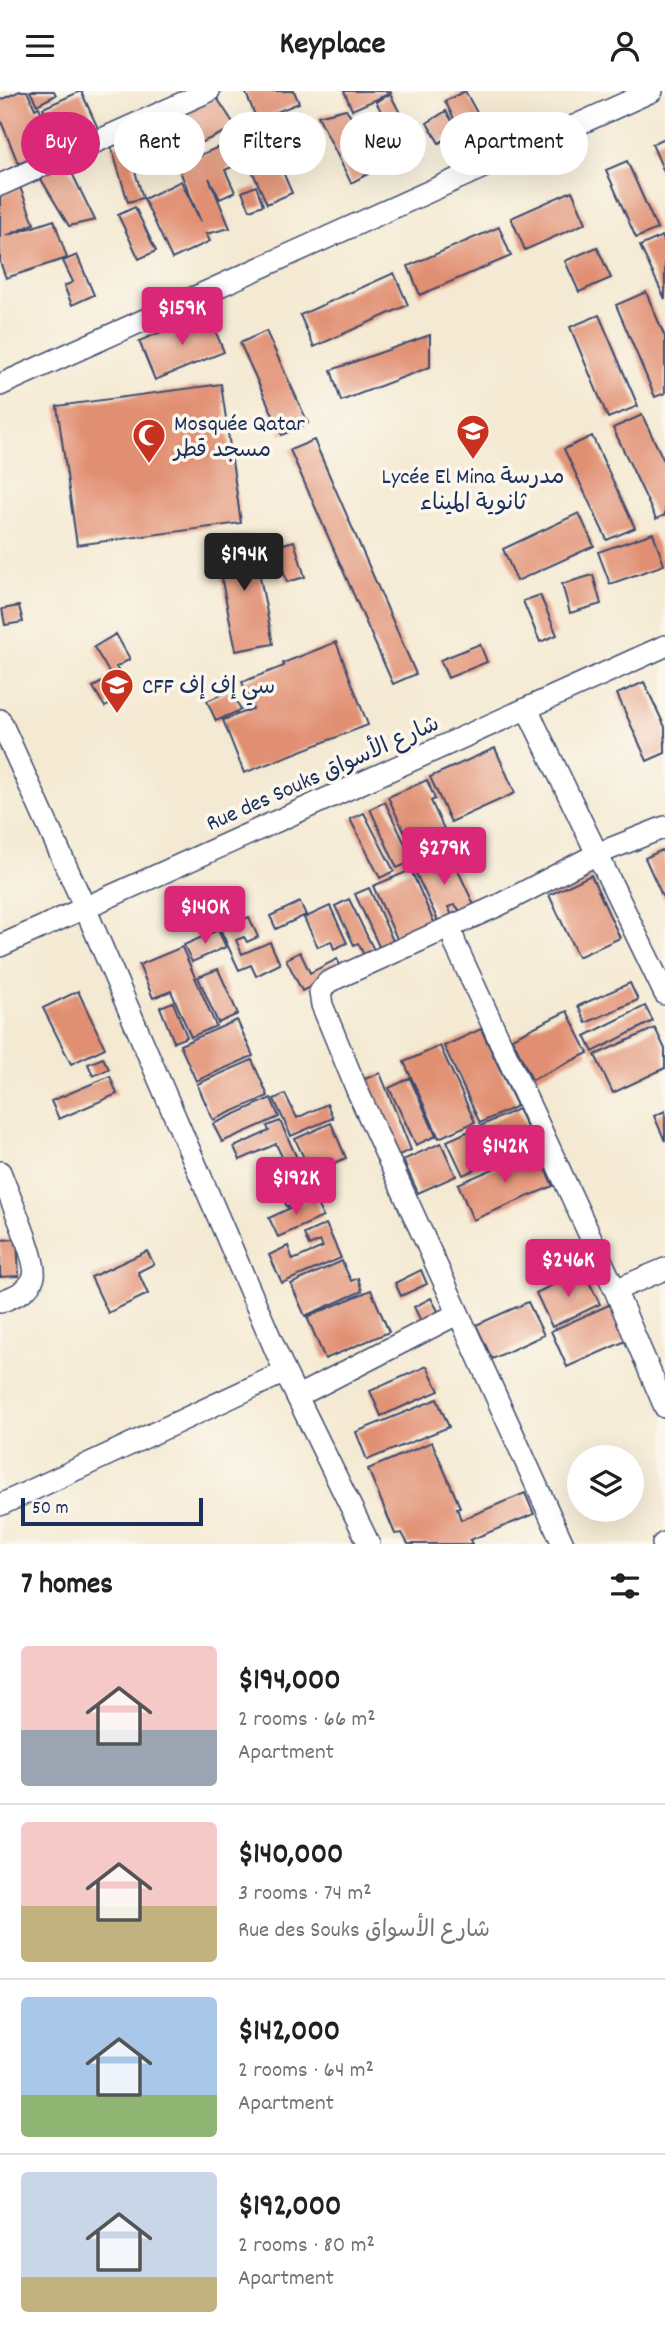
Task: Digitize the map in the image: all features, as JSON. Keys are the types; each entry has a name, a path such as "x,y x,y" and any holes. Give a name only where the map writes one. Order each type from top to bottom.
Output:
{"street":[{"path":"0,185 209,91"},
{"path":"0,384 652,91"},
{"name":"Rue des Souks شارع الأسواق","path":"0,946 665,646"},
{"path":"527,709 665,994"},
{"path":"0,720 85,908 285,1372 369,1544"},
{"path":"563,1544 357,1090 322,1005 320,992 328,982 345,973 499,905 597,855 665,827"},
{"path":"450,927 456,946 615,1290 665,1407"},
{"path":"0,1172 33,1258 34,1274 22,1293 0,1302"},
{"path":"615,1290 665,1269"},
{"path":"298,1396 457,1314"},
{"path":"0,1505 285,1372"}],"building":[{"path":"20,91 27,91 35,109 39,107 41,112 21,112 21,162 18,163 0,119 0,100"},
{"path":"30,91 54,91 56,95 37,105"},
{"path":"81,91 90,112 45,112 43,108"},
{"path":"245,91 294,91 299,103 277,112 254,112"},
{"path":"344,91 390,91 391,93 352,110"},
{"path":"465,91 477,112 450,112 445,101"},
{"path":"390,94 399,112 381,112 376,102"},
{"path":"217,98 226,112 219,112 219,135 205,141 205,112 184,112"},
{"path":"346,109 348,112 340,112 340,161 326,132 326,114"},
{"path":"440,115 440,142 439,143 427,123"},
{"path":"665,138 665,174 652,144"},
{"path":"219,147 219,175 227,175 235,192 220,199 209,178 230,228 206,234 210,241 172,259 144,199 181,181 201,222 182,175 205,175 205,153"},
{"path":"627,161 657,229 636,238 606,170"},
{"path":"39,175 73,175 95,220 69,226"},
{"path":"120,175 136,175 143,198 128,202"},
{"path":"254,175 284,175 292,193 267,204"},
{"path":"347,175 366,175 351,183"},
{"path":"256,186 263,205 250,210 242,192"},
{"path":"20,187 34,224 6,236 54,220 67,258 6,278 0,262 0,195"},
{"path":"572,191 586,223 525,250 511,218"},
{"path":"135,207 156,251 139,259 118,215"},
{"path":"499,227 511,256 420,295 408,266"},
{"path":"662,236 665,243 665,299 640,246"},
{"path":"597,247 611,278 579,292 565,261"},
{"path":"77,255 94,295 72,305 64,286 73,282 63,261"},
{"path":"394,273 408,305 314,347 300,315"},
{"path":"646,292 665,337 665,393 655,397 616,305"},
{"path":"208,313 224,352 155,380 139,341"},
{"path":"599,315 638,406 608,418 570,327"},
{"path":"266,331 308,423 282,435 240,343"},
{"path":"430,335 430,367 341,401 331,370"},
{"name":"Mosquée Qatar مسجد قطر","path":"221,384 241,523 77,545 57,406"},
{"path":"642,415 665,463 665,515 656,519 613,428"},
{"path":"592,436 635,528 607,540 564,449"},
{"path":"314,440 416,674 393,684 290,450"},
{"path":"579,513 594,546 517,581 503,549"},
{"path":"653,533 664,565 610,584 598,552"},
{"path":"252,535 273,644 236,651 214,541"},
{"path":"294,541 305,577 287,582 276,546"},
{"path":"593,575 601,604 570,613 562,584"},
{"path":"540,595 557,635 540,642 523,601"},
{"path":"19,606 23,622 5,625 2,609"},
{"path":"116,634 130,659 116,667 131,692 105,707 93,687 112,677 94,647"},
{"path":"336,642 368,725 244,773 223,720 253,709 242,682"},
{"path":"480,644 487,662 448,678 440,660"},
{"path":"644,682 665,727 665,753 647,761 617,694"},
{"path":"231,690 241,710 216,721 207,701"},
{"path":"495,748 515,793 451,822 430,777"},
{"path":"427,780 435,799 431,801 451,844 417,860 388,797"},
{"path":"385,802 413,861 397,868 370,809"},
{"path":"364,813 394,871 380,878 350,819"},
{"path":"662,850 665,857 665,902 645,858"},
{"path":"449,851 475,907 462,913 455,905 448,907 454,919 440,925 413,867"},
{"path":"411,870 436,927 399,943 373,886"},
{"path":"591,875 620,938 578,957 549,895"},
{"path":"369,888 395,945 381,951 355,894"},
{"path":"349,899 377,956 367,961 358,943 354,945 335,906"},
{"path":"300,902 306,915 276,929 270,916"},
{"path":"330,906 347,943 334,949 331,941 318,947 304,918"},
{"path":"249,917 258,937 247,942 244,937 236,940 242,954 270,942 280,964 256,976 251,965 239,970 220,929"},
{"path":"218,930 226,947 192,962 184,945"},
{"path":"182,947 216,1026 191,1037 171,991 153,998 139,965"},
{"path":"300,952 310,973 337,959 343,971 302,991 286,959"},
{"path":"218,969 238,1014 218,1023 198,977"},
{"path":"630,983 638,1000 586,1023 578,1006"},
{"path":"78,991 105,1048 71,1064 43,1008"},
{"path":"173,1002 187,1037 174,1042 160,1007"},
{"path":"645,1006 653,1021 593,1052 585,1036"},
{"path":"567,1011 588,1053 532,1080 512,1038"},
{"path":"237,1020 253,1056 196,1081 180,1045"},
{"path":"655,1028 665,1049 665,1068 613,1093 595,1055"},
{"path":"481,1029 517,1106 480,1123 444,1046"},
{"path":"440,1046 475,1122 439,1138 404,1062"},
{"path":"103,1058 109,1069 93,1076 88,1064"},
{"path":"252,1060 268,1096 213,1120 197,1084"},
{"path":"380,1073 411,1150 394,1157 362,1080"},
{"path":"110,1076 117,1094 59,1119 51,1101"},
{"path":"410,1078 436,1136 416,1145 389,1088"},
{"path":"285,1094 297,1118 327,1104 333,1118 291,1136 274,1099"},
{"path":"271,1098 279,1117 222,1142 213,1124"},
{"path":"518,1109 534,1142 463,1175 447,1141"},
{"path":"665,1111 665,1141 654,1116"},
{"path":"280,1121 314,1195 287,1207 280,1190 295,1184 276,1144 240,1160 234,1147 269,1131 267,1126"},
{"path":"331,1123 346,1158 311,1173 295,1139"},
{"path":"441,1143 456,1176 418,1193 403,1160"},
{"path":"537,1150 553,1186 473,1220 458,1184"},
{"path":"314,1197 323,1217 278,1237 269,1218"},
{"path":"326,1224 341,1258 282,1283 269,1255 288,1246 293,1260 323,1247 320,1241 309,1246 304,1234"},
{"path":"17,1239 19,1276 0,1277 0,1240"},
{"path":"147,1251 154,1264 138,1272 148,1294 108,1313 91,1277"},
{"path":"342,1261 351,1281 358,1278 362,1291 305,1316 291,1284"},
{"path":"421,1270 427,1284 401,1296 395,1283"},
{"path":"583,1270 600,1304 552,1327 536,1293"},
{"path":"371,1290 389,1332 325,1359 307,1317"},
{"path":"431,1298 438,1311 421,1321 414,1307"},
{"path":"528,1302 544,1335 492,1359 476,1325"},
{"path":"611,1304 628,1340 567,1367 551,1331"},
{"path":"427,1366 439,1391 381,1416 370,1391"},
{"path":"437,1399 449,1427 367,1460 356,1432"},
{"path":"432,1442 460,1507 457,1508 461,1520 525,1493 534,1514 470,1540 472,1544 408,1544 402,1533 395,1534 368,1469"}],"place":[{"name":"Lycée El Mina مدرسة ثانوية الميناء","path":"473,461"},
{"name":"Mosquée Qatar مسجد قطر","path":"149,465"},
{"name":"CFF سي إف إف","path":"117,715"}]}
